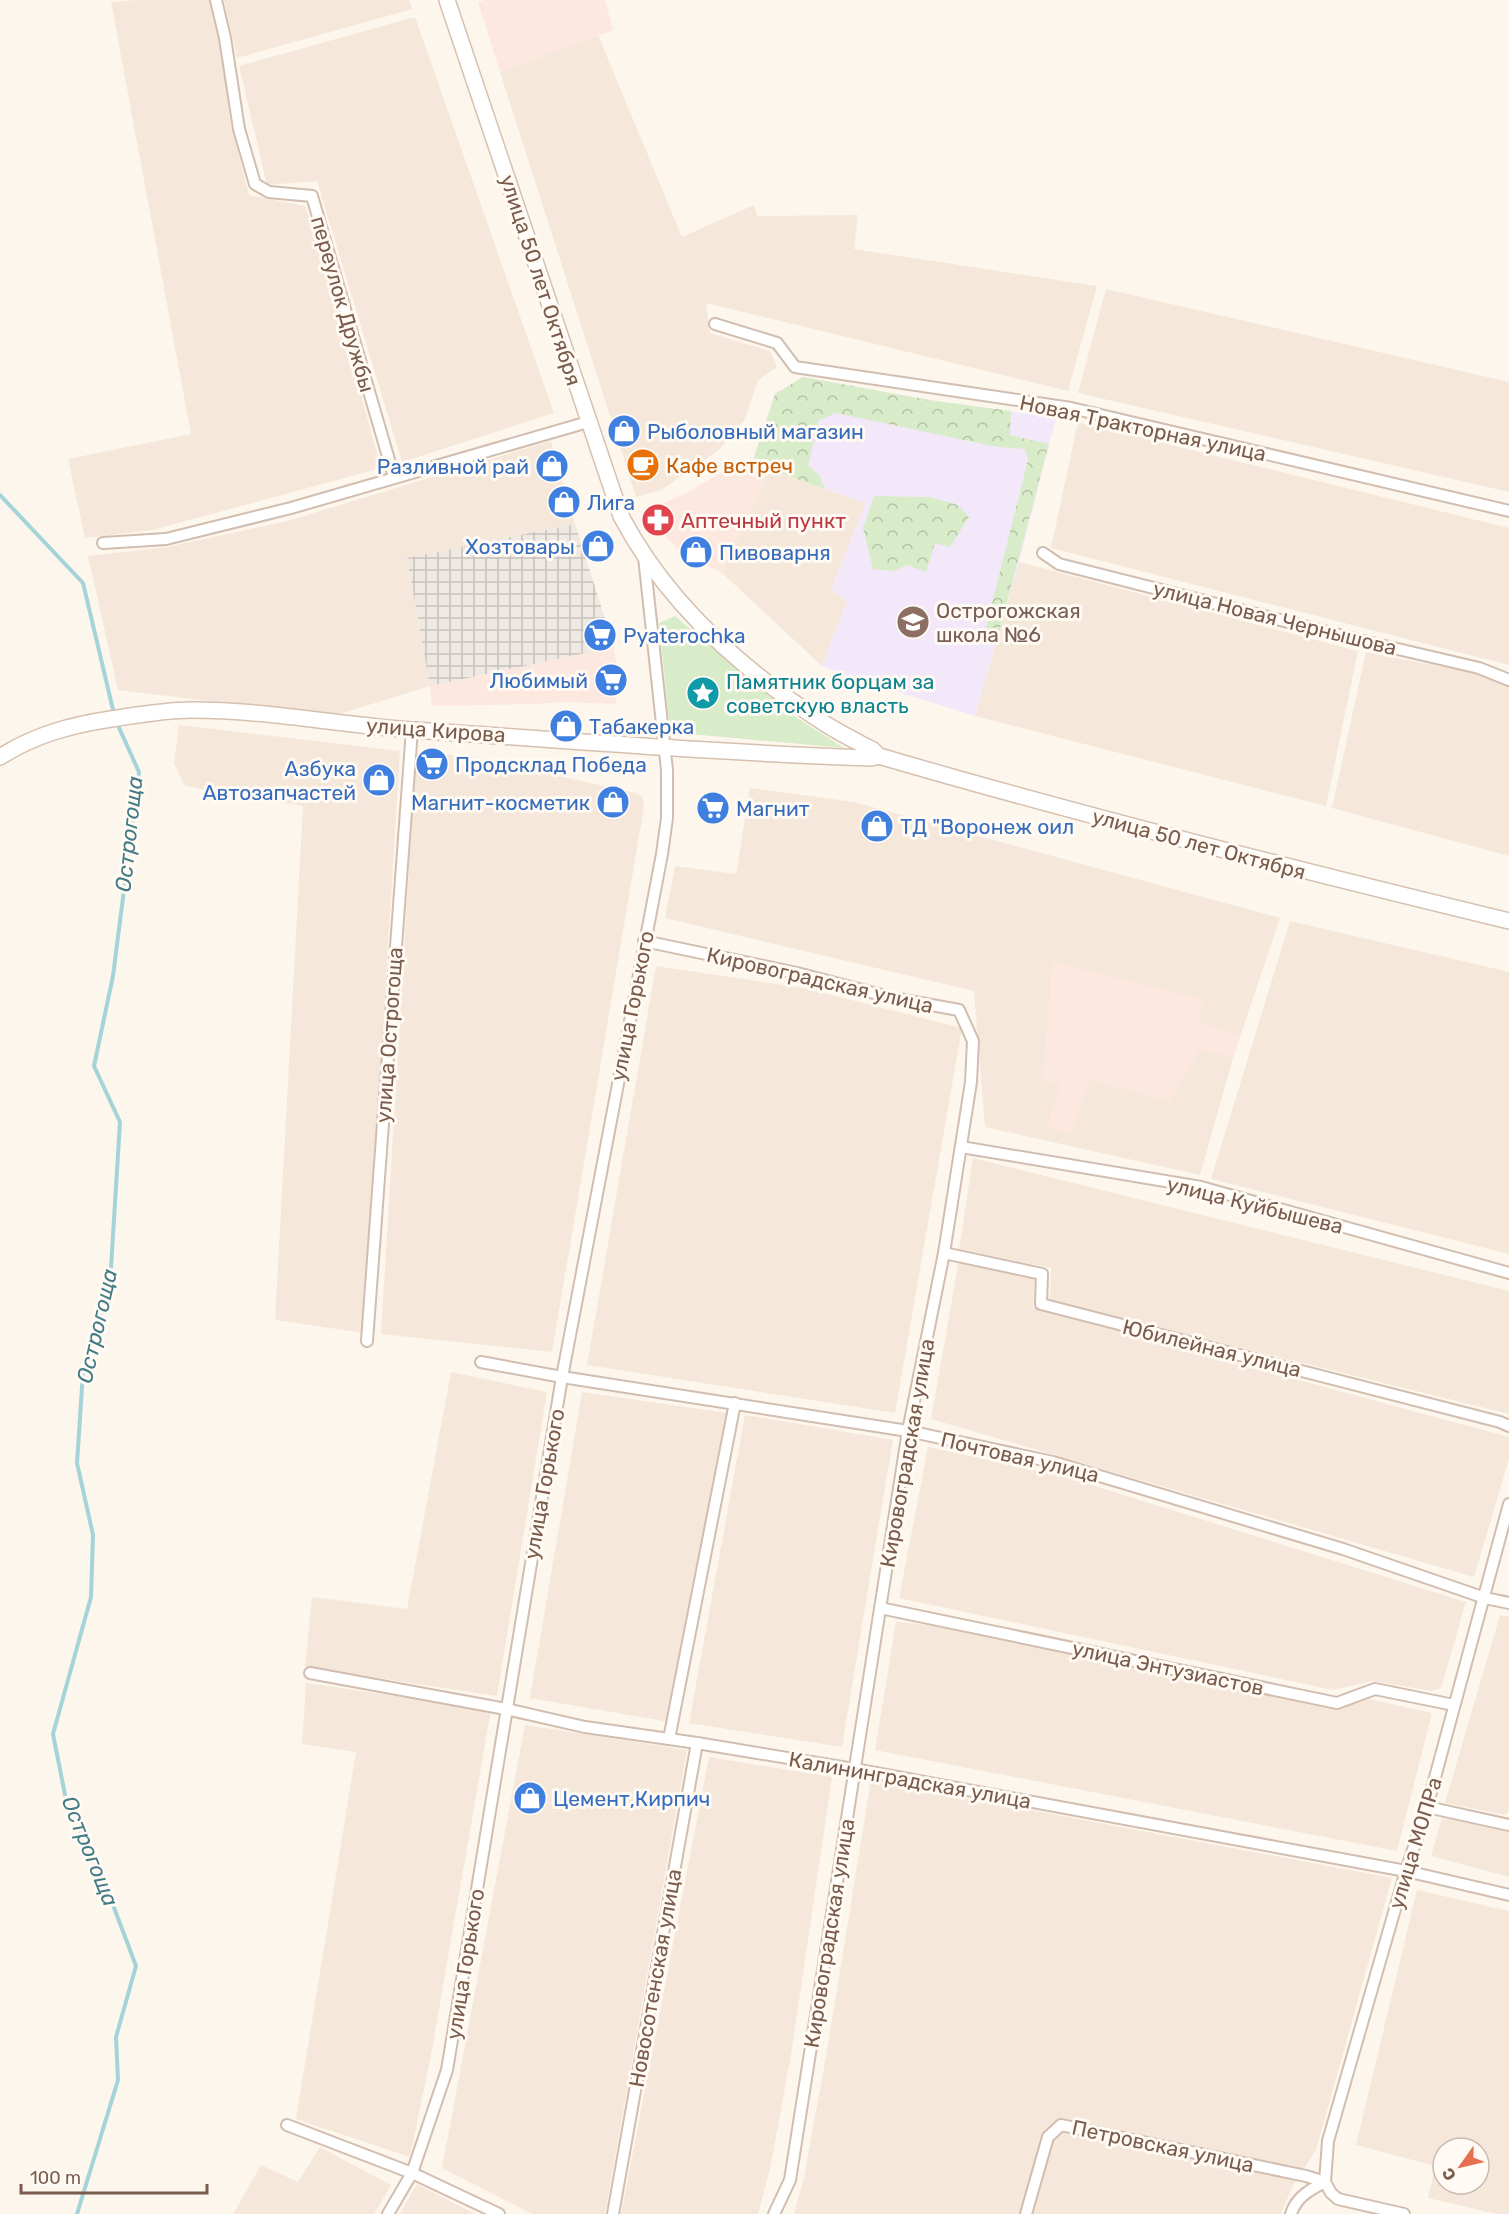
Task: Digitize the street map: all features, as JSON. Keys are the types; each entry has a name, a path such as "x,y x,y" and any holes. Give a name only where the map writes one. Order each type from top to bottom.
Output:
{"main road":[{"name":"улица 50 лет Октября","path":"447,0 621,516 659,579 687,610 732,653 823,723 873,750 879,756 991,789 1291,868 1509,921"},
{"name":"улица Кирова","path":"0,757 44,735 86,723 191,710 412,729 663,746 813,756 871,758 879,756"}],"street":[{"name":"переулок Дружбы","path":"216,0 225,38 239,129 255,184 269,192 312,196 394,477"},
{"name":"Новая Тракторная улица","path":"715,324 777,343 795,367 1071,408 1509,511"},
{"path":"103,543 166,539 291,508 588,422"},
{"name":"улица Новая Чернышова","path":"1043,553 1059,564 1479,668 1509,680"},
{"name":"улица 50 лет Октября","path":"644,556 663,746"},
{"name":"улица Острогоща","path":"367,1341 412,729"},
{"name":"улица Горького","path":"388,2214 412,2174 447,2070 562,1377 662,854 667,818 667,770 663,746"},
{"name":"Кировоградская улица","path":"644,941 797,973 893,998 959,1010 973,1041 971,1083 944,1253 908,1431 790,2180 774,2214"},
{"name":"улица Куйбышева","path":"961,1147 1201,1187 1509,1274"},
{"name":"Юбилейная улица","path":"944,1253 1042,1274 1041,1304 1509,1426"},
{"name":"Почтовая улица","path":"481,1362 562,1377 908,1431 1053,1462 1343,1549 1485,1598 1509,1603"},
{"path":"669,1739 735,1403"},
{"name":"улица МОПРа","path":"1325,2182 1328,2141 1406,1870 1427,1808 1509,1504"},
{"name":"улица Энтузиастов","path":"880,1608 1337,1703 1375,1689 1454,1705"},
{"name":"Калининградская улица","path":"310,1673 506,1709 585,1727 854,1769 1406,1870 1509,1895"},
{"name":"Новосотенская улица","path":"613,2214 697,1743"},
{"path":"1427,1808 1509,1825"},
{"path":"287,2125 412,2174 499,2214"},
{"name":"Петровская улица","path":"1026,2214 1048,2137 1061,2125 1325,2182 1331,2193 1338,2199 1404,2214"},
{"path":"1291,2214 1306,2192 1325,2182"}],"shaded area":[{"path":"210,0 223,56 230,120 249,195 305,206 345,337 381,468 153,530 85,538 68,459 191,434 111,2"},
{"path":"224,0 409,0 412,9 237,58"},
{"path":"485,0 605,0 613,30 500,72 478,2"},
{"path":"415,17 554,413 402,462 317,181 267,185 239,66"},
{"path":"598,35 682,237 754,205 757,216 858,215 854,249 1097,286 1068,391 706,303 710,333 770,351 777,367 758,380 745,419 720,449 661,490 636,497 500,72"},
{"path":"1106,289 1509,382 1509,492 1078,393"},
{"path":"803,377 929,400 1056,418 1019,562 975,716 822,666 847,601 831,590 866,503 752,463 775,394"},
{"path":"1078,422 1509,528 1509,665 1051,548"},
{"path":"551,441 575,524 407,558 430,686 333,716 118,690 88,556 167,547 287,521"},
{"path":"752,463 770,470 722,573 684,554 655,527 648,510 688,492 720,473"},
{"path":"770,470 866,503 831,590 847,601 822,666 722,573"},
{"path":"575,524 614,647 430,686 407,558"},
{"path":"1019,562 1358,651 1326,806 975,716"},
{"path":"614,647 617,670 616,704 564,702 432,706 430,686"},
{"path":"1366,652 1478,674 1509,686 1509,856 1332,808"},
{"path":"179,725 400,751 364,1333 275,1320 303,806 185,786 174,764"},
{"path":"416,753 467,756 636,793 643,798 644,807 552,1352 381,1334"},
{"path":"750,788 854,802 1280,918 1233,1058 1200,1175 985,1127 974,991 665,918 675,866 736,874"},
{"path":"1290,921 1509,972 1509,1254 1211,1179"},
{"path":"1052,962 1204,1000 1198,1021 1240,1035 1233,1058 1200,1049 1170,1101 1089,1080 1071,1134 1047,1126 1060,1084 1043,1081"},
{"path":"656,966 804,988 962,1028 895,1413 587,1365"},
{"path":"973,1158 1509,1291 1509,1414 1050,1300 1051,1268 959,1249"},
{"path":"959,1260 1035,1276 1033,1308 1509,1437 1509,1459 1474,1577 931,1419"},
{"path":"451,1372 547,1392 497,1696 305,1667 312,1597 407,1609"},
{"path":"582,1392 727,1413 669,1722 530,1698"},
{"path":"745,1415 893,1440 842,1747 689,1723"},
{"path":"928,1447 1063,1476 1466,1602 1441,1688 1432,1691 1372,1681 1333,1690 899,1598"},
{"path":"1500,1615 1509,1617 1509,1810 1506,1815 1445,1803"},
{"path":"896,1622 966,1628 1338,1709 1364,1698 1432,1713 1397,1851 875,1750"},
{"path":"306,1683 491,1710 431,2055 410,2157 296,2119 356,1752 302,1744"},
{"path":"525,1725 687,1750 605,2214 532,2214 442,2168"},
{"path":"709,1757 832,1777 791,2055 770,2169 758,2214 621,2214"},
{"path":"871,1780 1392,1878 1316,2150 1292,2187 1281,2214 794,2214 804,2177 827,2051"},
{"path":"1442,1818 1509,1830 1509,1877 1431,1856"},
{"path":"1417,1890 1509,1911 1509,2214 1497,2214 1428,2198 1431,2184 1431,2196 1491,2196 1491,2136 1431,2136 1431,2165 1356,2145"},
{"path":"320,2147 391,2185 374,2214 233,2214 261,2165 298,2182"},
{"path":"417,2184 475,2214 400,2214"}],"green space":[{"path":"803,377 929,400 1011,411 1010,435 1049,444 999,632 994,635 986,627 1028,460 1025,449 997,447 836,413 818,421 808,465 819,475 825,489 752,463 775,394"},
{"path":"874,496 929,497 958,505 969,517 950,547 935,543 926,572 907,565 894,571 873,569 863,528"},
{"path":"675,616 793,715 844,748 679,733 669,720 659,623"}],"waterway":[{"name":"Острогоща","path":"0,495 83,583 114,714"},
{"name":"Острогоща","path":"77,2214 118,2080 116,2037 136,1966 101,1873 67,1805 53,1734 91,1597 93,1535 77,1463 83,1372 110,1284 120,1122 94,1066 113,976 139,772 116,721"}],"place":[{"name":"Рыболовный магазин","path":"624,431"},
{"name":"Кафе встреч","path":"643,465"},
{"name":"Разливной рай","path":"552,466"},
{"name":"Лига","path":"564,502"},
{"name":"Аптечный пункт","path":"658,520"},
{"name":"Хозтовары","path":"598,546"},
{"name":"Пивоварня","path":"696,552"},
{"name":"Острогожская школа №6","path":"913,622"},
{"name":"Pyaterochka","path":"600,635"},
{"name":"Любимый","path":"611,680"},
{"name":"Памятник борцам за советскую власть","path":"703,693"},
{"name":"Табакерка","path":"566,726"},
{"name":"Продсклад Победа","path":"432,764"},
{"name":"Азбука Автозапчастей","path":"379,780"},
{"name":"Магнит-косметик","path":"613,802"},
{"name":"Магнит","path":"713,808"},
{"name":"ТД \"Воронеж оил","path":"877,826"},
{"name":"Цемент,Кирпич","path":"530,1798"}]}
